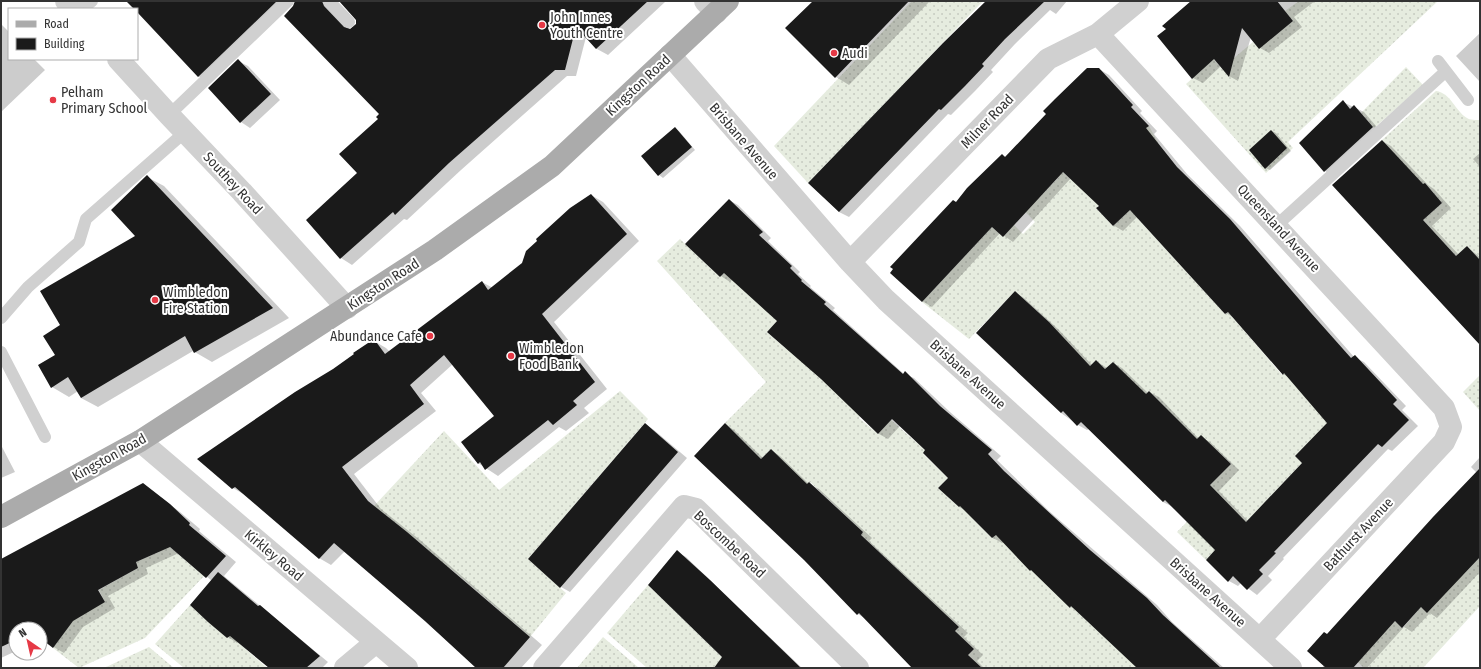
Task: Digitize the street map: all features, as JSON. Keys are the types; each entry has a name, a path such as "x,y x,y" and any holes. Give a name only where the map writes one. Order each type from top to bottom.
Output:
{"main road":[{"name":"Kingston Road","path":"1,517 140,441 435,250 552,166 670,55 716,5"}],"street":[{"name":"Milner Road","path":"850,262 1048,59 1098,34 1138,1"},
{"name":"Queensland Avenue","path":"1098,34 1277,225 1444,408 1451,427"},
{"name":"Brisbane Avenue","path":"670,55 850,262 886,300 1291,668"},
{"name":"Southey Road","path":"119,60 168,115 242,192 347,308"},
{"name":"Bathurst Avenue","path":"1260,639 1444,442 1451,427"},
{"name":"Kirkley Road","path":"140,441 408,668"},
{"name":"Boscombe Road","path":"544,668 684,506 696,509 858,668"},
{"path":"345,668 376,642"}],"lane":[{"path":"83,8 92,1"},
{"path":"168,115 288,1"},
{"path":"329,1 349,22"},
{"path":"1438,61 1468,100"},
{"path":"1277,225 1445,72"},
{"path":"1,318 28,287 79,242 86,218 185,132"},
{"path":"1,352 45,437"}],"shaded area":[{"path":"912,1 983,1 808,183 774,146"},
{"path":"1299,1 1438,1 1288,142 1293,148 1266,173 1186,84 1203,69 1195,59 1206,50 1222,69 1228,67 1234,58 1253,42 1259,48 1293,21 1285,11"},
{"path":"1406,67 1423,85 1374,128 1361,113"},
{"path":"1436,91 1445,95 1467,118 1471,120 1480,120 1480,260 1467,246 1456,256 1423,220 1442,203 1425,183 1404,202 1396,156 1382,140"},
{"path":"1149,126 1161,148 1096,208 1113,226 1130,210 1225,314 1228,312 1282,375 1284,373 1333,374 1355,355 1376,379 1295,456 1302,463 1245,523 1226,538 1206,560 1177,532 1216,492 1210,485 1231,464 1201,436 1181,456 1166,408 1149,391 1138,402 1122,371 1113,362 1105,369 1096,360 1084,371 1050,323 1015,291 969,339 922,302 992,227 1003,237 1014,225 1023,234 1035,222 1015,201 1038,199 1059,177 1047,166 1051,161 1070,179 1086,162"},
{"path":"680,239 720,277 729,268 777,321 767,332 785,348 792,341 865,412 859,418 878,434 891,420 925,450 923,454 948,478 938,488 959,507 969,496 973,519 992,538 1004,527 1040,560 1070,608 1081,596 1080,614 1138,668 982,668 968,655 974,649 955,631 959,627 861,535 863,532 810,482 807,485 771,449 761,459 725,423 766,382 657,261"},
{"path":"1480,375 1480,411 1463,392"},
{"path":"620,391 648,419 528,559 566,593 530,637 513,622 500,637 494,631 506,616 450,568 436,584 437,558 414,538 401,554 404,530 374,506 444,431 499,490"},
{"path":"145,526 204,576 145,638 79,668 53,648 66,630 62,626 82,616 78,607 105,602 99,590 138,568 136,562 159,552"},
{"path":"1480,557 1480,606 1423,668 1364,668 1358,662 1395,621 1403,628 1421,607 1427,613 1451,563 1463,575"},
{"path":"648,585 722,657 715,668 647,668 607,633"},
{"path":"190,605 227,638 230,635 267,668 184,668 155,644"},
{"path":"603,637 639,668 577,668"},
{"path":"149,647 174,668 104,668"}],"building":[{"path":"126,1 277,1 198,77 138,13 138,8 133,8"},
{"path":"295,1 322,1 324,6 344,27 350,29 356,24 356,20 339,1 648,1 596,49 576,27 565,70 555,70 449,163 395,215 393,212 340,259 306,220 357,173 339,154 378,119 376,117 379,114 284,16 293,6"},
{"name":"Audi","path":"813,1 909,1 835,78 785,28"},
{"path":"986,1 1045,1 1005,39 982,64 984,66 965,86 941,110 939,109 839,212 808,183 943,43"},
{"path":"1191,1 1277,1 1293,21 1259,49 1242,28 1229,77 1214,59 1192,79 1157,36 1166,29 1162,26"},
{"path":"238,59 271,94 240,123 208,88"},
{"path":"1087,68 1099,68 1133,105 1131,107 1149,126 1146,128 1177,167 1230,219 1351,358 1355,355 1397,400 1393,404 1409,420 1382,447 1378,444 1274,552 1276,553 1259,570 1263,574 1247,590 1233,576 1228,582 1206,560 1215,550 1165,500 1163,502 1081,422 1077,426 1063,411 1061,413 976,333 1015,291 1049,322 1090,366 1096,360 1105,369 1113,362 1146,394 1149,391 1197,439 1201,435 1231,464 1210,485 1246,522 1302,463 1295,456 1327,423 1228,312 1225,314 1130,210 1113,226 1096,208 1099,206 1063,172 1003,237 992,227 922,302 890,273 893,269 890,267 953,200 956,202 967,188 1002,154 1005,157 1046,114 1043,111"},
{"path":"1343,100 1350,109 1354,105 1373,127 1324,172 1299,143"},
{"path":"675,127 692,147 658,176 641,156"},
{"path":"1271,130 1287,148 1265,169 1249,150"},
{"path":"1382,140 1423,184 1425,183 1442,203 1423,220 1456,256 1467,246 1480,260 1480,345 1332,185"},
{"name":"Wimbledon Fire Station","path":"147,175 273,308 194,353 185,336 81,398 68,377 51,388 38,365 55,355 43,336 60,325 40,291 135,236 111,210"},
{"path":"591,194 627,234 542,314 595,382 573,401 577,405 553,425 548,420 485,470 480,462 478,464 461,442 494,416 444,355 410,385 424,404 342,467 368,501 407,532 530,637 503,668 476,668 425,621 334,543 319,559 235,487 232,489 197,459 295,392 333,369 374,339 385,354 482,281 488,290 522,263 526,251 537,241 536,239 570,208"},
{"path":"729,199 763,232 759,235 792,266 790,268 802,280 801,281 826,302 824,304 903,374 905,371 940,406 992,450 988,454 1004,471 1090,550 1147,598 1163,615 1221,668 1137,668 1071,606 1070,608 1031,570 1030,571 996,535 992,538 960,506 959,507 938,488 948,478 923,453 925,450 892,419 878,434 821,379 767,332 777,321 724,273 720,277 685,244"},
{"path":"645,423 678,452 560,588 528,559"},
{"path":"725,423 761,459 771,449 807,484 809,482 863,532 861,535 959,627 955,631 974,649 968,655 982,668 912,668 859,613 857,615 804,560 694,456"},
{"path":"1480,468 1480,557 1427,613 1421,607 1402,628 1395,621 1353,668 1326,668 1307,651 1324,632 1327,634 1433,517"},
{"path":"143,483 170,504 190,523 189,525 226,556 206,578 170,547 136,562 138,568 98,590 105,602 73,621 53,648 48,644 48,621 8,621 8,644 1,647 1,559"},
{"path":"677,550 801,668 714,668 722,657 648,585"},
{"path":"218,572 258,606 260,605 320,656 306,668 269,668 230,636 227,638 190,605"}],"place":[{"name":"John Innes Youth Centre","path":"542,25"},
{"name":"Audi","path":"834,53"},
{"name":"Pelham Primary School","path":"53,100"},
{"name":"Wimbledon Fire Station","path":"155,300"},
{"name":"Abundance Cafe","path":"430,336"},
{"name":"Wimbledon Food Bank","path":"511,356"}]}
